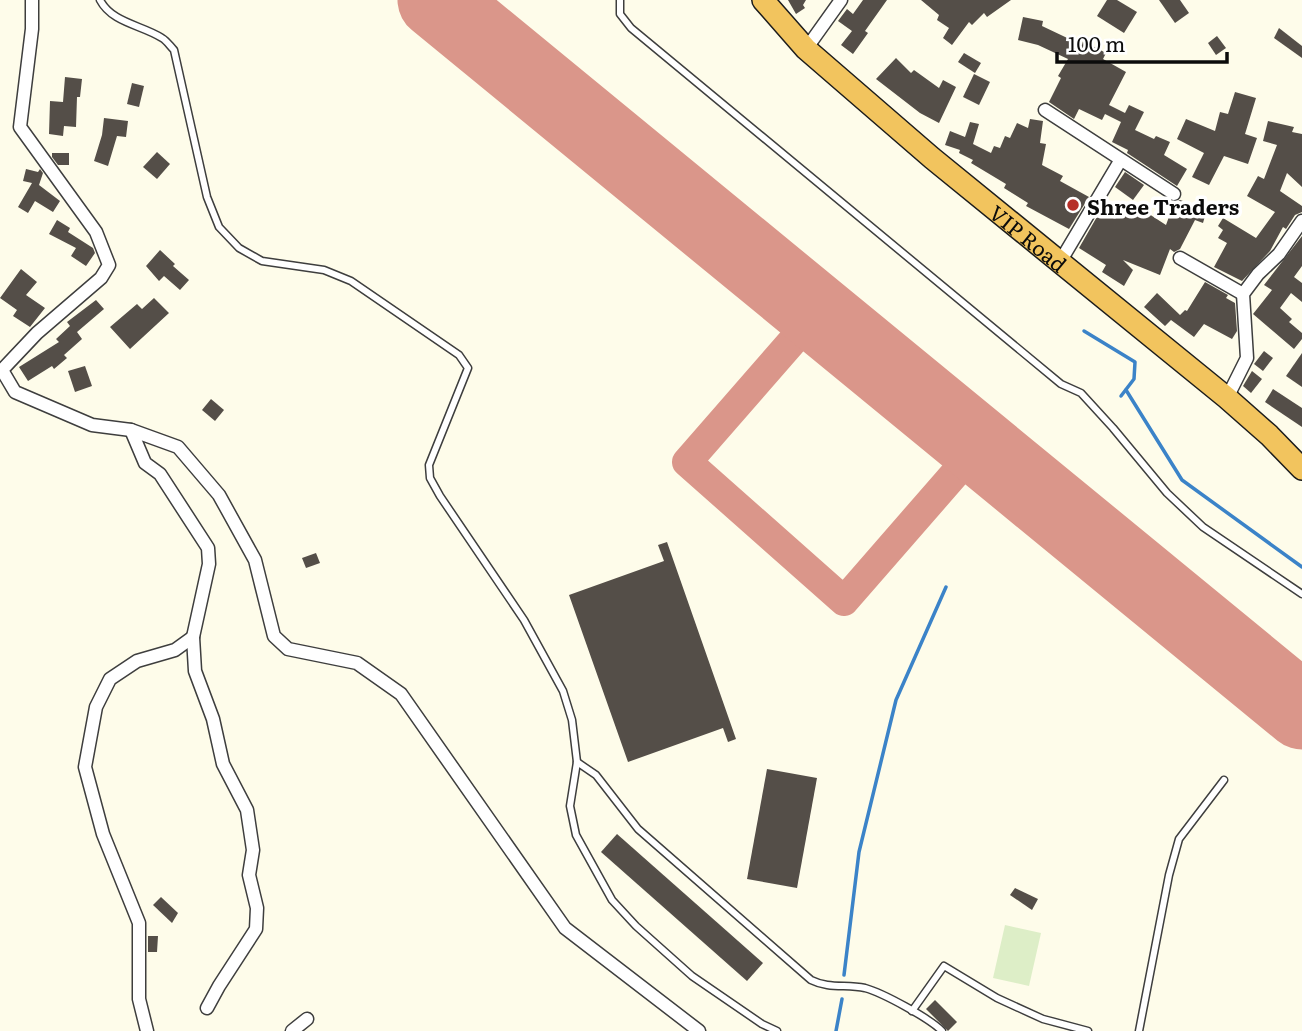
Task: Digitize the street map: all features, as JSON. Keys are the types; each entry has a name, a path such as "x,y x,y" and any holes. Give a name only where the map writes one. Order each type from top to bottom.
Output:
{"highway":[{"name":"VIP Road","path":"764,0 806,49 932,158 1227,398 1302,469"}],"street":[{"path":"32,0 32,30 20,127 96,232 109,265 101,278 37,332 1,370 15,392 92,425 131,430 178,447 219,495 255,559 274,636 288,649 358,663 401,694 565,928 699,1031"},
{"path":"806,49 841,0"},
{"path":"1045,110 1174,194"},
{"path":"1060,262 1120,160"},
{"path":"1227,398 1247,358 1243,294 1258,274 1279,254 1302,221"},
{"path":"1181,258 1243,294"},
{"path":"131,430 145,463 160,474 208,548 209,564 194,637 195,671 213,719 223,764 247,810 253,850 249,874 257,908 256,929 207,1008"},
{"path":"147,1031 139,999 139,923 103,834 85,767 96,707 110,679 137,661 175,650 194,637"},
{"path":"292,1031 307,1020"}],"lane":[{"path":"100,0 117,18 164,39 174,50 207,197 219,227 239,248 262,261 324,270 351,281 459,355 468,368 429,465 430,478 524,620 563,691 572,720 577,762 570,806 576,835 612,900 636,926 692,976 762,1024 777,1031"},
{"path":"620,0 620,14 631,28 1061,384 1081,393 1167,494 1203,527 1302,594"},
{"path":"577,762 596,775 638,829 811,980 822,985 866,988 912,1011 943,1031"},
{"path":"1139,1031 1169,875 1179,839 1224,780"},
{"path":"912,1011 944,966 997,998 1043,1019 1088,1031"}],"green space":[{"path":"1005,925 1041,933 1029,986 993,978"}],"building":[{"path":"788,0 806,0 803,5 805,8 796,14"},
{"path":"863,0 887,0 853,54 841,45 852,31 838,21 847,9 853,14"},
{"path":"921,0 1011,0 987,17 984,13 972,25 969,22 952,45 943,38 949,28 937,20 939,15"},
{"path":"1107,0 1117,0 1137,12 1124,33 1097,16"},
{"path":"1159,0 1180,0 1189,13 1175,23"},
{"path":"1023,17 1043,21 1042,26 1082,45 1083,41 1106,53 1103,59 1126,72 1109,105 1125,113 1129,105 1144,112 1135,130 1154,139 1156,136 1170,142 1164,155 1187,169 1177,186 1127,153 1128,150 1112,142 1121,122 1105,114 1102,120 1079,109 1074,119 1049,102 1061,78 1058,76 1068,59 1038,45 1018,40"},
{"path":"1279,28 1302,46 1302,58 1274,38"},
{"path":"1217,36 1226,48 1216,55 1208,43"},
{"path":"964,53 981,63 975,73 958,62"},
{"path":"896,58 911,73 914,70 939,88 943,80 956,87 939,123 920,113 876,79"},
{"path":"974,74 990,82 979,105 963,97"},
{"path":"65,77 82,79 80,97 77,97 76,127 64,126 63,136 49,134 50,101 63,102"},
{"path":"132,83 144,86 139,107 127,104"},
{"path":"1235,92 1256,98 1245,134 1257,138 1248,164 1224,156 1209,185 1192,177 1204,153 1177,139 1186,119 1215,131 1220,112 1228,114"},
{"path":"104,118 128,121 126,137 117,136 108,166 94,161"},
{"path":"1030,119 1043,121 1040,143 1046,144 1042,165 1063,176 1060,181 1089,197 1069,229 1026,206 1028,203 1004,188 1006,184 971,163 973,160 959,153 960,150 945,145 950,131 965,137 970,122 979,124 973,144 991,153 994,146 1000,148 1005,136 1010,138 1017,123 1028,128"},
{"path":"1268,121 1294,127 1292,132 1302,134 1302,187 1287,173 1280,191 1302,206 1302,212 1295,215 1286,229 1283,227 1270,251 1242,281 1214,267 1227,243 1218,238 1223,230 1218,226 1223,218 1256,238 1275,212 1247,196 1258,176 1264,179 1277,145 1263,141"},
{"path":"157,152 170,164 157,179 143,167"},
{"path":"52,153 69,153 69,165 58,165"},
{"path":"26,169 38,172 40,169 43,173 39,185 60,201 53,212 35,201 28,213 18,207 32,183 23,181"},
{"path":"1125,172 1144,185 1133,200 1115,187"},
{"path":"1180,200 1207,209 1203,223 1195,220 1180,249 1174,252 1170,249 1160,275 1123,260 1133,270 1124,286 1102,272 1106,265 1079,248 1102,208 1117,218 1129,201 1166,225 1174,203"},
{"path":"57,220 70,228 68,232 93,248 95,253 86,266 71,256 76,248 49,234"},
{"path":"1302,236 1302,266 1294,277 1302,283 1302,302 1291,293 1280,308 1292,319 1289,322 1302,333 1302,339 1294,349 1253,314 1272,290 1264,285"},
{"path":"160,250 189,280 180,290 164,276 159,281 146,266"},
{"path":"21,269 37,282 26,295 45,308 30,327 13,316 17,310 0,298"},
{"path":"1205,282 1228,295 1226,298 1235,303 1237,331 1232,339 1204,324 1194,337 1171,320 1165,326 1144,307 1157,293 1180,315 1187,311"},
{"path":"154,298 169,313 130,349 110,327 137,304 142,309"},
{"path":"96,300 104,309 77,332 82,339 64,355 67,358 54,369 52,366 28,381 19,367 59,342 56,339 70,326 67,322"},
{"path":"1264,351 1273,358 1263,371 1254,364"},
{"path":"1302,353 1302,387 1286,376"},
{"path":"85,366 92,386 75,392 68,371"},
{"path":"1252,371 1262,379 1251,393 1243,386"},
{"path":"1273,389 1302,408 1302,427 1265,402"},
{"path":"211,399 224,410 215,421 202,410"},
{"path":"667,542 736,739 728,742 723,728 628,762 569,595 664,561 658,545"},
{"path":"316,553 320,563 306,568 302,558"},
{"path":"767,769 817,778 797,888 747,879"},
{"path":"617,834 763,963 747,981 601,852"},
{"path":"1015,888 1038,899 1032,910 1010,895"},
{"path":"161,897 178,913 172,923 153,905"},
{"path":"148,936 158,936 157,952 148,952"},
{"path":"935,1000 957,1022 948,1031 926,1009"}],"waterway":[{"path":"1084,331 1135,362 1134,379 1121,396"},
{"path":"1126,390 1182,480 1302,567"},
{"path":"844,975 859,852 896,700 946,587"},
{"path":"836,1031 842,999"}],"taxiway":[{"path":"817,313 687,462 844,601 979,446"}],"runway":[{"path":"436,0 1302,711"}],"place":[{"name":"Shree Traders","path":"1073,205"}]}
